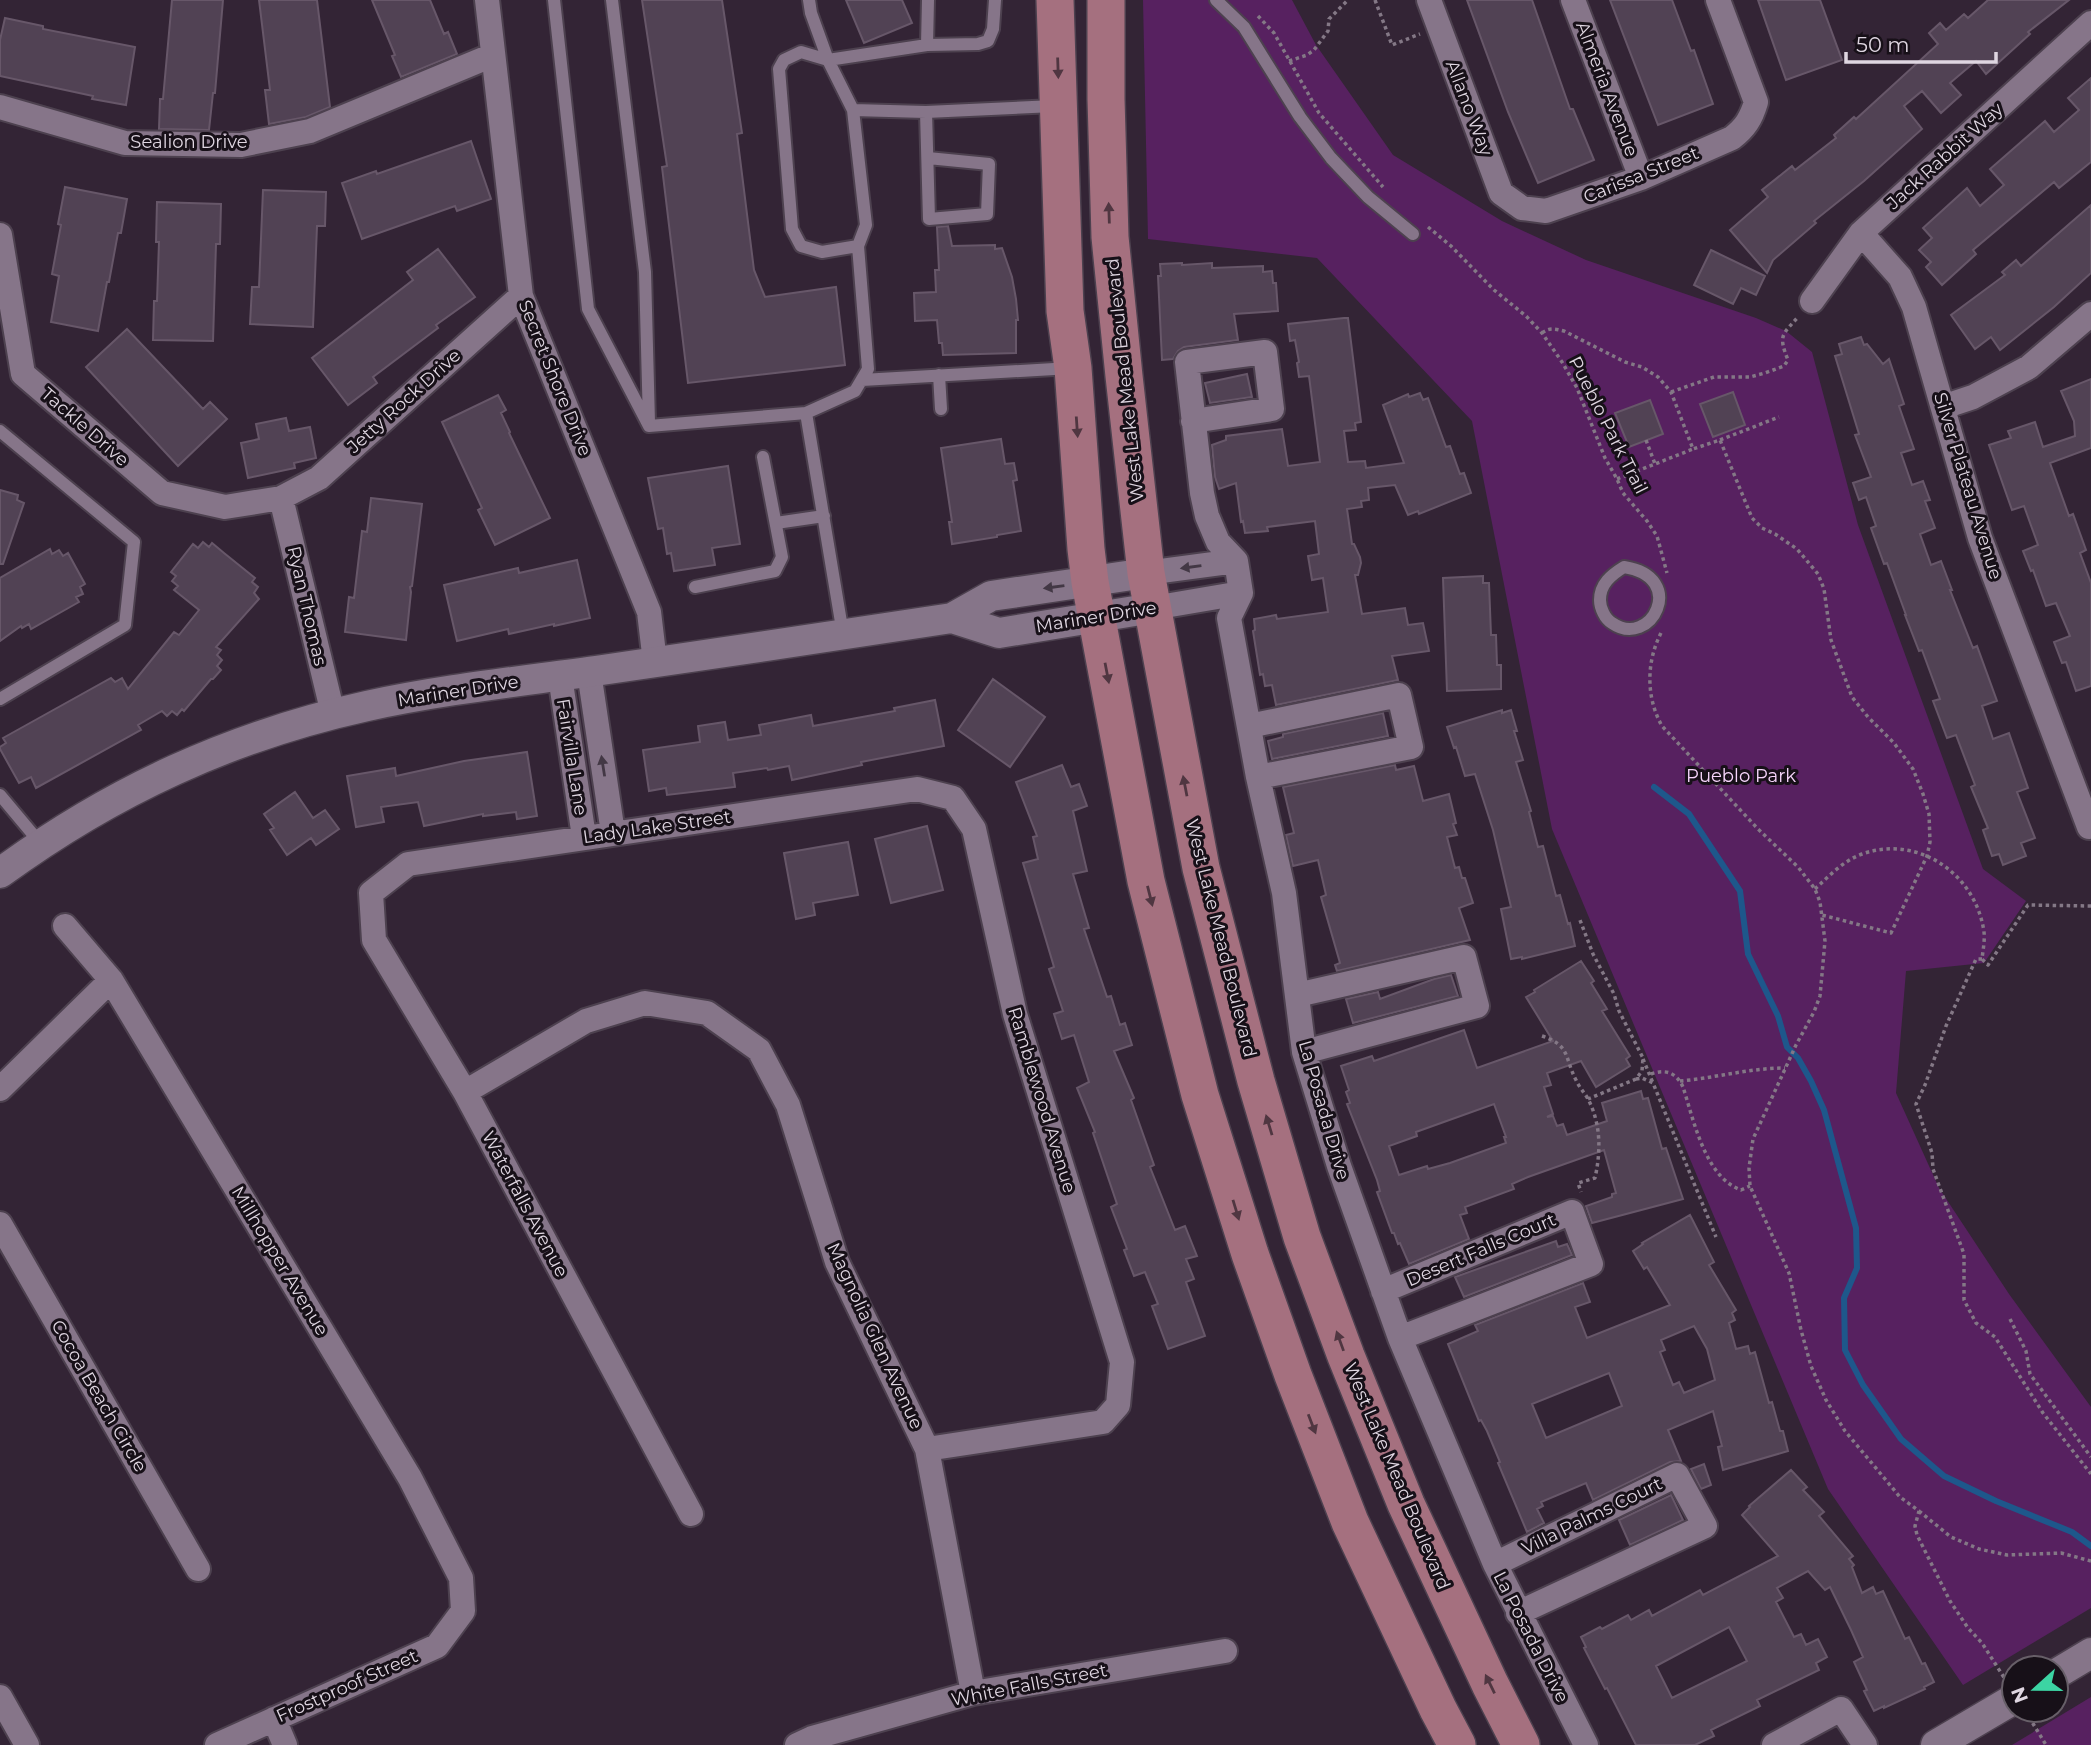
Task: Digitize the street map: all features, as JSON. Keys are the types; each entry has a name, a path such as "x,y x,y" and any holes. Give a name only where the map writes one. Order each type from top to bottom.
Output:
{"main road":[{"path":"1055,0 1065,311 1073,368 1086,549 1146,881 1200,1095 1245,1241 1293,1375 1350,1522 1457,1745"},
{"name":"West Lake Mead Boulevard","path":"1106,0 1110,237 1149,591 1201,868 1256,1081 1303,1237 1346,1356 1406,1504 1521,1745"}],"street":[{"name":"Secret Shore Drive","path":"487,0 521,296 649,612 655,662"},
{"name":"Allano Way","path":"1429,0 1501,193 1521,208"},
{"name":"Almeria Avenue","path":"1573,0 1641,178"},
{"name":"Carissa Street","path":"1521,208 1546,211 1641,178 1732,138 1743,129 1752,118 1756,102 1718,0"},
{"name":"Jack Rabbit Way","path":"1812,301 1861,233 2091,23"},
{"name":"Sealion Drive","path":"0,107 125,144 241,145 310,131 493,55"},
{"name":"Silver Plateau Avenue","path":"1861,233 1900,277 1914,307 1980,538 2089,827"},
{"name":"Tackle Drive","path":"0,235 23,374 162,493 225,508 281,498"},
{"name":"Jetty Rock Drive","path":"281,498 319,478 521,296"},
{"path":"1943,407 1973,397 2029,367 2091,314"},
{"name":"La Posada Drive","path":"1193,421 1272,409 1265,352 1187,362 1193,421 1202,493 1207,516 1218,542 1236,561 1241,593 1229,618 1258,777 1284,893 1304,1052 1339,1166 1400,1338 1494,1564 1586,1745"},
{"name":"Ryan Thomas","path":"281,498 333,714"},
{"name":"Mariner Drive","path":"952,618 999,633 1097,617 1149,591 1236,561"},
{"name":"Mariner Drive","path":"0,873 41,844 130,790 231,745 282,727 333,714 414,698 952,618 991,596 1090,582 1149,591 1241,593"},
{"name":"Fairvilla Lane","path":"574,674 613,833"},
{"name":"Fairvilla Lane","path":"574,674 584,837"},
{"path":"1249,726 1399,695 1410,747 1258,777"},
{"name":"Lady Lake Street","path":"371,894 408,864 917,789 953,798"},
{"name":"Ramblewood Avenue","path":"927,1449 1103,1422 1118,1405 1122,1362 1015,1014 974,829 953,798"},
{"name":"Waterfalls Avenue","path":"371,894 374,940 465,1092 691,1514"},
{"name":"Millhopper Avenue","path":"65,926 111,980 411,1478 461,1578 463,1611"},
{"path":"1297,995 1464,957 1477,1006 1304,1052"},
{"path":"0,1089 111,980"},
{"name":"Magnolia Glen Avenue","path":"465,1092 586,1021 645,1003 707,1013 758,1050 788,1105 837,1262 927,1449 973,1693"},
{"name":"Desert Falls Court","path":"1384,1291 1572,1212 1591,1264 1400,1338"},
{"name":"Cocoa Beach Circle","path":"0,1224 198,1569"},
{"name":"Villa Palms Court","path":"1494,1564 1677,1475 1705,1525 1518,1613"},
{"name":"Frostproof Street","path":"218,1745 437,1646 463,1611"},
{"name":"White Falls Street","path":"797,1745 812,1738 973,1693 1224,1651"},
{"path":"2070,1666 2091,1653"},
{"path":"0,1697 27,1745"},
{"path":"1936,1745 2000,1707"},
{"path":"1774,1745 1841,1709 1865,1745"},
{"path":"274,1719 285,1745"}],"lane":[{"path":"554,0 588,309 649,426"},
{"path":"612,0 645,272 650,381 649,426"},
{"path":"649,426 806,413 855,391 868,369 858,246 866,225 853,110 828,60 809,0"},
{"path":"927,45 928,0"},
{"path":"858,246 822,252 801,246 792,229 779,69 784,60 801,52 828,60 927,45 978,44 988,41 993,29 995,0"},
{"path":"1216,0 1244,27 1300,117 1331,158 1368,197 1413,234"},
{"path":"853,110 926,112 1060,105"},
{"path":"926,112 929,219 988,214 989,164 928,158"},
{"path":"862,380 1073,368"},
{"path":"939,375 941,409"},
{"path":"806,413 843,635"},
{"path":"0,431 134,542 125,625 0,699"},
{"path":"695,587 775,571 782,557 763,457"},
{"path":"776,523 824,516"},
{"path":"1624,567 1638,569 1651,577 1659,592 1658,609 1649,622 1636,629 1620,629 1607,620 1600,603 1602,586 1612,574 1624,567"},
{"path":"0,795 41,844"}],"path":[{"path":"1289,61 1314,50 1328,31 1329,19 1348,0"},
{"path":"1375,0 1392,45 1420,34"},
{"path":"1250,8 1274,33 1319,113 1392,195"},
{"name":"Pueblo Park Trail","path":"1419,219 1542,333 1577,388 1605,458 1623,493 1657,536 1668,576"},
{"path":"1671,392 1714,377 1750,377 1784,366 1788,360 1782,342 1783,336 1812,301"},
{"path":"1542,333 1554,328 1625,362 1642,367 1658,377 1671,392 1693,449"},
{"path":"1617,479 1779,417"},
{"path":"1646,440 1655,464"},
{"path":"1720,440 1752,518 1762,528 1797,549 1818,574 1824,589 1831,640 1852,697 1894,743 1913,769 1929,814 1930,842 1927,856 1891,933 1822,915"},
{"path":"1665,626 1653,653 1650,670 1652,700 1662,726 1758,829 1798,867 1815,889 1820,902 1825,941 1820,996 1753,1139 1749,1168 1750,1186 1789,1273 1808,1354 1826,1400 1845,1431 1900,1497 1951,1537 1979,1549 2007,1555 2061,1553 2091,1561"},
{"path":"1815,889 1835,870 1861,854 1894,849 1927,856 1947,866 1965,885 1979,909 1985,935 1982,958 1988,965 2028,905 2091,906"},
{"path":"1580,920 1593,954 1614,994 1619,1011 1652,1074 1653,1083 1716,1237"},
{"path":"1982,958 1976,959 1946,1026 1916,1104 1932,1153 1933,1169 1964,1254 1964,1300 1976,1323 1995,1338 2043,1413 2091,1474"},
{"path":"1542,1036 1556,1041 1565,1050 1576,1081 1588,1098 1598,1126 1600,1147 1595,1178 1578,1184 1585,1202 1572,1212"},
{"path":"1636,1079 1642,1071 1643,1058"},
{"path":"1680,1081 1707,1079 1759,1068 1786,1067"},
{"path":"1652,1074 1669,1072 1680,1081 1711,1166 1731,1186 1741,1190 1750,1186"},
{"path":"1588,1098 1636,1079 1653,1083"},
{"path":"2010,1319 2026,1352 2030,1374 2091,1457"},
{"path":"1919,1511 1915,1526 1917,1535 1951,1601 1968,1628 1983,1643 2000,1672"},
{"path":"2032,1724 2046,1745"}],"green space":[{"name":"Pueblo Park","path":"1143,0 1292,0 1316,45 1393,155 1502,221 1586,260 1756,318 1786,331 1812,352 1858,525 1983,869 2026,901 1984,963 1906,971 1896,1093 1939,1188 2009,1294 2091,1407 2091,1608 2015,1654 2000,1654 2000,1663 1963,1685 1828,1489 1552,829 1472,421 1317,258 1148,239"},
{"path":"2091,1697 2091,1745 2012,1745 2047,1724 2070,1724 2070,1710"}],"building":[{"path":"172,0 223,0 209,130 159,129"},
{"path":"259,0 317,0 330,107 306,117 269,124 265,90 270,90"},
{"path":"372,0 430,0 444,34 448,32 457,54 401,77 392,56 395,55"},
{"path":"642,0 722,0 742,133 737,134 754,270 765,297 836,287 845,365 688,383 662,167 667,166"},
{"path":"846,0 902,0 912,23 864,43"},
{"path":"1467,0 1532,0 1570,109 1573,109 1594,160 1538,183 1508,112"},
{"path":"1610,0 1672,0 1691,51 1694,50 1713,104 1658,125"},
{"path":"1758,0 1820,0 1842,60 1786,80"},
{"path":"1988,0 2069,0 2028,32 2030,34 1986,74 1976,61 1950,83 1961,95 1941,113 1922,91 1904,106 1922,129 1814,221 1816,223 1773,260 1767,273 1730,230 1768,197 1762,190 1792,166 1795,170 1836,138 1834,135 1854,117 1856,119 1938,44 1929,33 1940,23 1946,30 1964,14 1968,18"},
{"path":"5,18 43,26 43,29 135,47 126,105 0,76 0,40"},
{"path":"2091,78 2091,162 2059,188 2054,182 1973,250 1976,254 1942,285 1926,267 1931,262 1919,250 1932,238 1923,228 1967,188 1980,206 2004,185 1990,169 2045,121 2054,132 2079,110 2068,98"},
{"path":"471,141 491,199 457,211 455,206 362,239 342,183 376,171 377,174"},
{"path":"65,187 127,199 98,331 51,322 59,276 52,274"},
{"path":"263,190 326,192 325,226 317,226 313,327 250,324 252,287 259,287"},
{"path":"157,202 221,204 220,244 216,244 213,341 153,340 159,242 156,242"},
{"path":"2091,205 2091,273 2000,350 1991,337 1975,349 1951,315 2005,275 2002,272 2016,260 2021,266"},
{"path":"948,226 952,246 995,245 995,249 1002,248 1016,299 1016,353 943,355 937,320 915,321 914,293 936,292 935,270 939,270 937,227"},
{"path":"438,249 475,297 373,377 377,383 348,405 312,358 413,280 407,272"},
{"path":"1711,250 1765,276 1756,295 1741,288 1733,304 1694,285"},
{"path":"1212,263 1212,268 1263,266 1263,272 1272,271 1273,283 1276,283 1278,311 1234,314 1238,340 1184,347 1173,359 1162,360 1158,276 1161,276 1160,264"},
{"path":"1348,318 1361,422 1355,423 1356,430 1344,431 1348,462 1365,461 1366,468 1404,463 1383,405 1408,394 1409,397 1420,393 1423,400 1428,398 1446,447 1450,446 1460,474 1464,473 1471,493 1419,514 1418,511 1408,515 1395,485 1368,488 1369,500 1361,501 1362,507 1347,509 1352,544 1361,563 1358,575 1355,575 1362,614 1405,608 1408,625 1423,623 1429,651 1392,656 1398,680 1276,705 1272,685 1265,686 1263,674 1260,675 1253,631 1254,619 1276,615 1277,619 1328,612 1323,578 1312,580 1308,556 1319,554 1315,521 1267,527 1268,531 1245,533 1236,483 1219,489 1212,445 1226,440 1226,436 1282,429 1288,466 1320,462 1309,376 1299,377 1295,340 1290,341 1288,324"},
{"path":"127,329 203,409 210,402 227,419 178,466 86,367"},
{"path":"1861,337 1864,345 1867,344 1883,364 1889,359 1904,404 1899,406 1914,449 1901,453 1912,485 1923,481 1930,500 1925,501 1935,528 1920,534 1931,565 1941,561 1973,648 1977,646 1997,701 1982,706 1993,739 2009,733 2028,788 2017,792 2035,838 2021,843 2026,856 2003,865 1999,854 1992,856 1983,830 1988,828 1971,787 1975,785 1956,735 1947,738 1933,701 1940,699 1922,650 1919,651 1887,563 1884,564 1871,528 1876,526 1866,497 1859,500 1853,483 1871,477 1855,435 1859,434 1835,356 1842,354 1839,344"},
{"path":"1247,374 1252,397 1210,403 1205,383"},
{"path":"2091,379 2091,448 2050,463 2069,516 2073,514 2086,550 2080,553 2091,583 2091,686 2076,691 2066,662 2062,663 2054,642 2070,636 2056,603 2046,606 2023,551 2038,545 2024,506 2012,510 1989,445 2011,438 2008,431 2035,422 2043,447 2075,436 2074,421 2061,391"},
{"path":"1733,392 1745,425 1713,437 1700,404"},
{"path":"498,395 506,410 501,413 509,433 550,518 495,545 478,510 482,508 442,422"},
{"path":"1650,400 1663,434 1629,447 1615,413"},
{"path":"286,418 289,431 310,427 316,458 294,463 295,468 248,478 241,443 259,439 256,424"},
{"path":"1001,439 1005,464 1014,463 1017,480 1013,481 1021,531 952,544 949,522 952,522 941,448"},
{"path":"728,466 740,544 712,548 715,565 674,571 671,553 667,554 663,528 658,529 648,478"},
{"path":"0,490 18,495 17,500 24,503 3,564 0,564"},
{"path":"371,498 422,504 410,587 406,640 345,632 349,597 354,598 362,531 367,532"},
{"path":"203,542 209,547 212,543 255,578 252,582 258,587 254,593 259,599 216,647 221,650 217,655 222,660 217,666 221,670 184,711 182,709 177,715 172,711 167,716 162,711 138,725 141,730 36,788 31,777 19,783 0,749 6,743 3,738 111,678 115,682 122,678 128,689 174,632 179,635 199,610 174,590 178,586 172,581 176,576 171,572 193,544 198,548"},
{"path":"50,549 52,554 59,550 63,556 68,553 85,584 80,587 83,594 76,597 79,602 31,629 29,624 22,628 21,626 0,641 0,578"},
{"path":"577,560 590,618 509,634 508,629 457,641 444,585 518,568 519,573"},
{"path":"1483,576 1483,583 1489,583 1491,635 1496,635 1497,665 1501,665 1501,689 1447,691 1443,578"},
{"path":"993,679 1045,717 1010,767 958,730"},
{"path":"935,700 944,746 861,762 862,765 792,780 789,766 733,773 735,787 667,795 666,788 649,791 643,750 700,742 698,726 725,722 728,740 761,735 759,725 811,715 813,726 895,711 894,708"},
{"path":"1502,710 1502,713 1511,710 1523,760 1516,762 1531,811 1529,812 1538,847 1543,846 1556,896 1560,895 1575,946 1522,959 1511,959 1501,909 1511,907 1493,830 1475,774 1465,776 1447,727"},
{"path":"1383,713 1388,736 1272,759 1268,741 1283,737 1283,734"},
{"path":"527,752 537,816 517,819 516,812 483,814 424,826 418,802 381,807 384,822 356,827 347,776 395,768 396,776 464,761"},
{"path":"1062,765 1071,787 1079,784 1087,806 1073,811 1087,871 1073,874 1089,928 1084,929 1107,997 1111,996 1120,1025 1125,1023 1132,1045 1114,1051 1134,1098 1131,1100 1154,1165 1150,1167 1175,1230 1185,1226 1197,1256 1186,1259 1194,1279 1186,1282 1205,1336 1168,1349 1152,1306 1158,1304 1145,1272 1134,1276 1111,1207 1117,1204 1093,1133 1095,1132 1077,1088 1089,1082 1074,1035 1062,1039 1054,1014 1063,1011 1049,969 1054,967 1023,863 1038,859 1033,837 1037,836 1016,782"},
{"path":"1395,765 1396,770 1414,766 1423,801 1449,794 1457,835 1447,837 1455,868 1459,867 1462,878 1465,878 1473,903 1459,908 1470,940 1337,971 1335,965 1340,963 1321,897 1326,895 1318,860 1293,866 1286,835 1294,833 1283,787"},
{"path":"295,792 313,818 325,810 339,829 316,845 311,838 287,855 270,830 274,828 264,814"},
{"path":"927,826 943,890 891,903 875,839"},
{"path":"848,842 858,895 813,903 815,915 796,919 784,853"},
{"path":"1581,961 1607,1009 1602,1011 1630,1056 1626,1059 1630,1066 1596,1087 1581,1061 1547,1073 1551,1085 1544,1087 1553,1114 1547,1117 1553,1116 1557,1126 1563,1124 1567,1135 1607,1121 1602,1103 1641,1091 1643,1099 1648,1098 1662,1149 1666,1148 1683,1199 1592,1223 1586,1206 1616,1193 1604,1150 1528,1177 1512,1184 1514,1189 1465,1207 1467,1213 1460,1215 1469,1239 1409,1264 1400,1243 1398,1244 1392,1233 1377,1192 1380,1191 1377,1180 1347,1104 1350,1103 1346,1092 1349,1090 1341,1066 1372,1056 1374,1061 1464,1030 1477,1068 1553,1041 1526,997 1535,992 1534,990","holes":["1494,1104 1506,1143 1450,1163 1428,1169 1427,1166 1399,1175 1389,1146 1417,1136 1416,1132"]},
{"path":"1451,975 1458,996 1353,1023 1346,999 1378,992 1380,999"},
{"path":"1690,1215 1714,1262 1709,1265 1736,1310 1732,1313 1735,1320 1729,1323 1736,1349 1748,1346 1750,1354 1755,1352 1769,1403 1772,1402 1788,1451 1723,1470 1718,1447 1722,1446 1713,1411 1668,1430 1681,1461 1670,1462 1593,1500 1586,1483 1541,1502 1543,1506 1537,1509 1544,1523 1527,1532 1487,1431 1481,1420 1479,1421 1448,1344 1478,1331 1475,1325 1583,1283 1590,1302 1575,1307 1587,1338 1670,1305 1647,1267 1644,1269 1633,1251","holes":["1694,1326 1707,1349 1715,1380 1684,1393 1679,1382 1673,1385 1660,1352 1665,1350 1661,1340","1609,1373 1622,1406 1546,1438 1532,1404"]},
{"path":"1556,1241 1558,1247 1567,1244 1572,1255 1464,1297 1455,1277"},
{"path":"1704,1464 1711,1485 1701,1489 1691,1469"},
{"path":"1791,1470 1807,1487 1803,1490 1824,1512 1819,1516 1853,1556 1849,1559 1854,1565 1852,1567 1862,1593 1873,1587 1876,1594 1883,1591 1905,1639 1909,1637 1934,1682 1924,1687 1925,1689 1874,1711 1854,1662 1863,1657 1851,1630 1830,1587 1825,1590 1808,1571 1777,1588 1783,1598 1776,1602 1794,1637 1801,1634 1806,1645 1818,1639 1827,1657 1816,1663 1819,1670 1757,1700 1760,1706 1711,1730 1714,1736 1695,1745 1636,1745 1584,1648 1586,1647 1581,1637 1628,1615 1631,1620 1649,1610 1652,1616 1700,1590 1703,1595 1778,1556 1742,1515","holes":["1729,1627 1747,1661 1672,1698 1656,1666"]},
{"path":"1671,1495 1683,1520 1630,1545 1619,1520"}],"waterway":[{"path":"1654,787 1689,814 1740,891 1748,954 1778,1016 1787,1047 1798,1058 1824,1110 1856,1228 1857,1268 1844,1298 1845,1350 1863,1385 1901,1439 1944,1476 2072,1532 2091,1546"}]}
